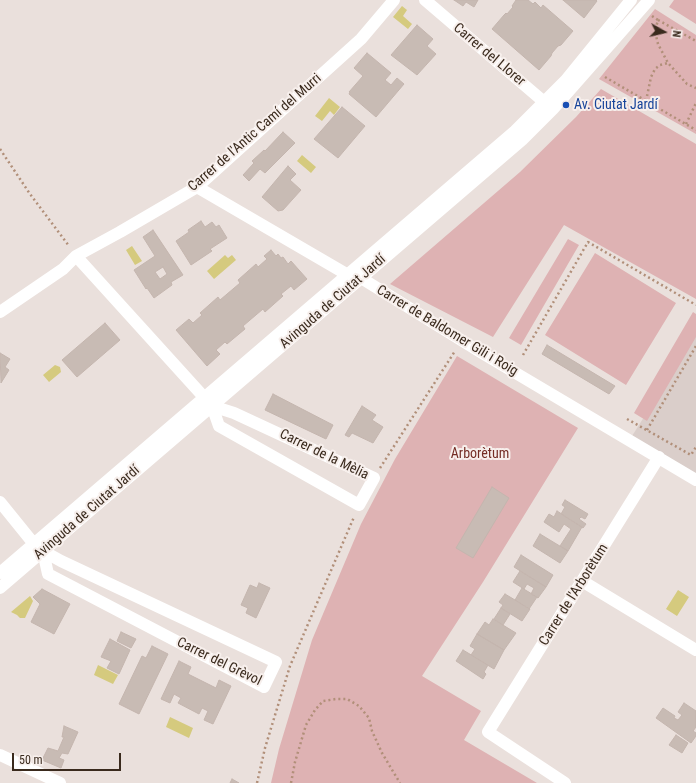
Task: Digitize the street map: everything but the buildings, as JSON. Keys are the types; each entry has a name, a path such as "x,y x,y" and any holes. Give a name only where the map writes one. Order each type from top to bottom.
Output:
{"street":[{"name":"Carrer de l'Antic Camí del Murri","path":"0,312 63,268 76,256 197,187 360,39 394,0"},
{"name":"Carrer del Llorer","path":"425,0 549,106"},
{"name":"Avinguda de Ciutat Jardí","path":"0,573 38,547 208,402 360,278 522,140 549,106 566,80 631,0"},
{"name":"Avinguda de Ciutat Jardí","path":"208,402 348,275 515,131 549,106 646,5"},
{"name":"Carrer de Baldomer Gili i Roig","path":"197,187 348,275 360,278 462,341 696,480"},
{"name":"Carrer de la Mèlia","path":"76,256 208,402 218,426 359,505 374,478 208,402"},
{"name":"Carrer de l'Arborètum","path":"565,783 488,732 659,457"},
{"name":"Carrer del Grèvol","path":"0,502 38,547 48,574 264,687 276,662 68,564 38,547"},
{"name":"Avinguda de Ciutat Jardí","path":"0,588 38,547"},
{"path":"582,581 696,650"},
{"path":"0,755 60,783"}],"path":[{"path":"646,5 658,20 696,41"},
{"path":"658,20 655,32 658,44 668,63 687,84 696,88"},
{"path":"646,101 651,77 655,69 660,65 668,63"},
{"path":"605,77 696,130"},
{"path":"686,124 696,104"},
{"path":"0,149 30,194 76,256"},
{"path":"523,356 588,242 696,305"},
{"path":"374,478 462,341"},
{"path":"647,430 696,346"},
{"path":"627,419 691,455 696,447"},
{"path":"257,783 265,748 290,666 359,505"},
{"path":"291,783 295,762 306,725 315,710 323,701 347,699 360,706 369,718 372,731 382,753 400,783"}],"shaded area":[{"path":"402,6 407,10 403,16 412,24 408,29 393,17"},
{"path":"329,98 340,107 334,115 330,111 322,121 315,116"},
{"path":"302,155 316,167 311,173 297,161"},
{"path":"132,246 142,261 135,265 126,250"},
{"path":"225,255 228,258 232,255 236,260 214,279 207,271"},
{"path":"696,335 696,476 632,436"},
{"path":"55,365 60,367 61,372 49,382 43,375"},
{"path":"678,590 689,597 677,616 666,609"},
{"path":"30,596 33,601 25,618 20,618 11,612"},
{"path":"98,665 118,675 113,684 94,675"},
{"path":"170,717 193,728 189,738 166,727"}],"green space":[{"path":"674,0 696,0 696,24 669,7"},
{"path":"655,9 696,35 696,134 599,79"},
{"path":"601,89 696,144 696,299 564,225 493,337 390,284 520,172 576,117"},
{"path":"568,239 579,245 521,345 509,338"},
{"path":"595,253 676,303 626,385 545,335"},
{"path":"693,312 696,314 696,337 647,421 634,413"},
{"name":"Arborètum","path":"457,356 578,428 483,582 422,676 481,711 464,740 537,783 271,783 279,749 312,640 361,524 395,459"}],"place":[{"name":"Av. Ciutat Jardí","path":"566,105"}]}
